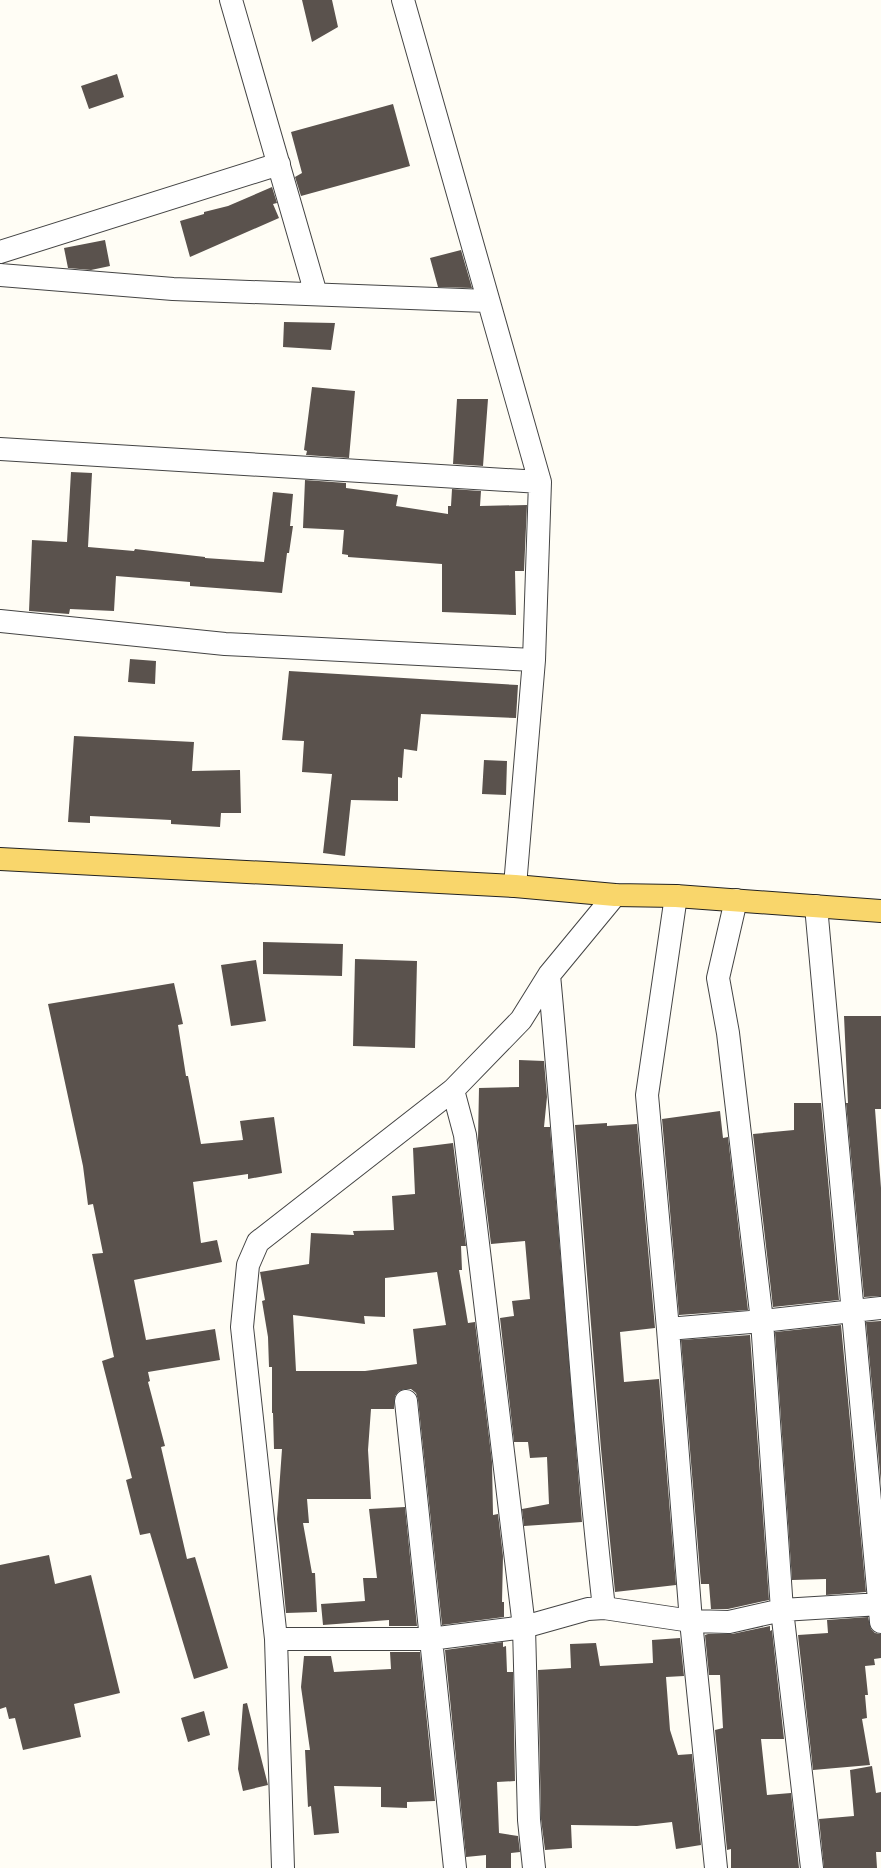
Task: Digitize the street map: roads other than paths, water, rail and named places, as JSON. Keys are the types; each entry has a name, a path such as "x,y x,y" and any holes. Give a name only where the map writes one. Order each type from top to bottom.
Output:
{"main road":[{"path":"0,859 515,886 615,895 676,896 881,911"}],"street":[{"path":"231,0 316,294"},
{"path":"402,0 540,482 534,660 515,886"},
{"path":"0,252 279,164"},
{"path":"0,275 173,289 488,301"},
{"path":"0,449 540,482"},
{"path":"0,621 225,644 534,660"},
{"path":"283,1868 276,1639 242,1327 248,1265 258,1242 453,1090 521,1020 549,975 615,895"},
{"path":"676,896 647,1095 668,1329 691,1621 716,1868"},
{"path":"736,900 718,978 728,1033 762,1321 782,1610 812,1868"},
{"path":"276,1639 430,1639 524,1626 588,1609 604,1608 691,1621 729,1622 782,1610 881,1610 852,1311 816,906"},
{"path":"549,975 593,1514 604,1608"},
{"path":"453,1090 465,1135 524,1626 529,1820 534,1868"},
{"path":"668,1329 762,1321 881,1308"},
{"path":"406,1401 455,1868"}]}
